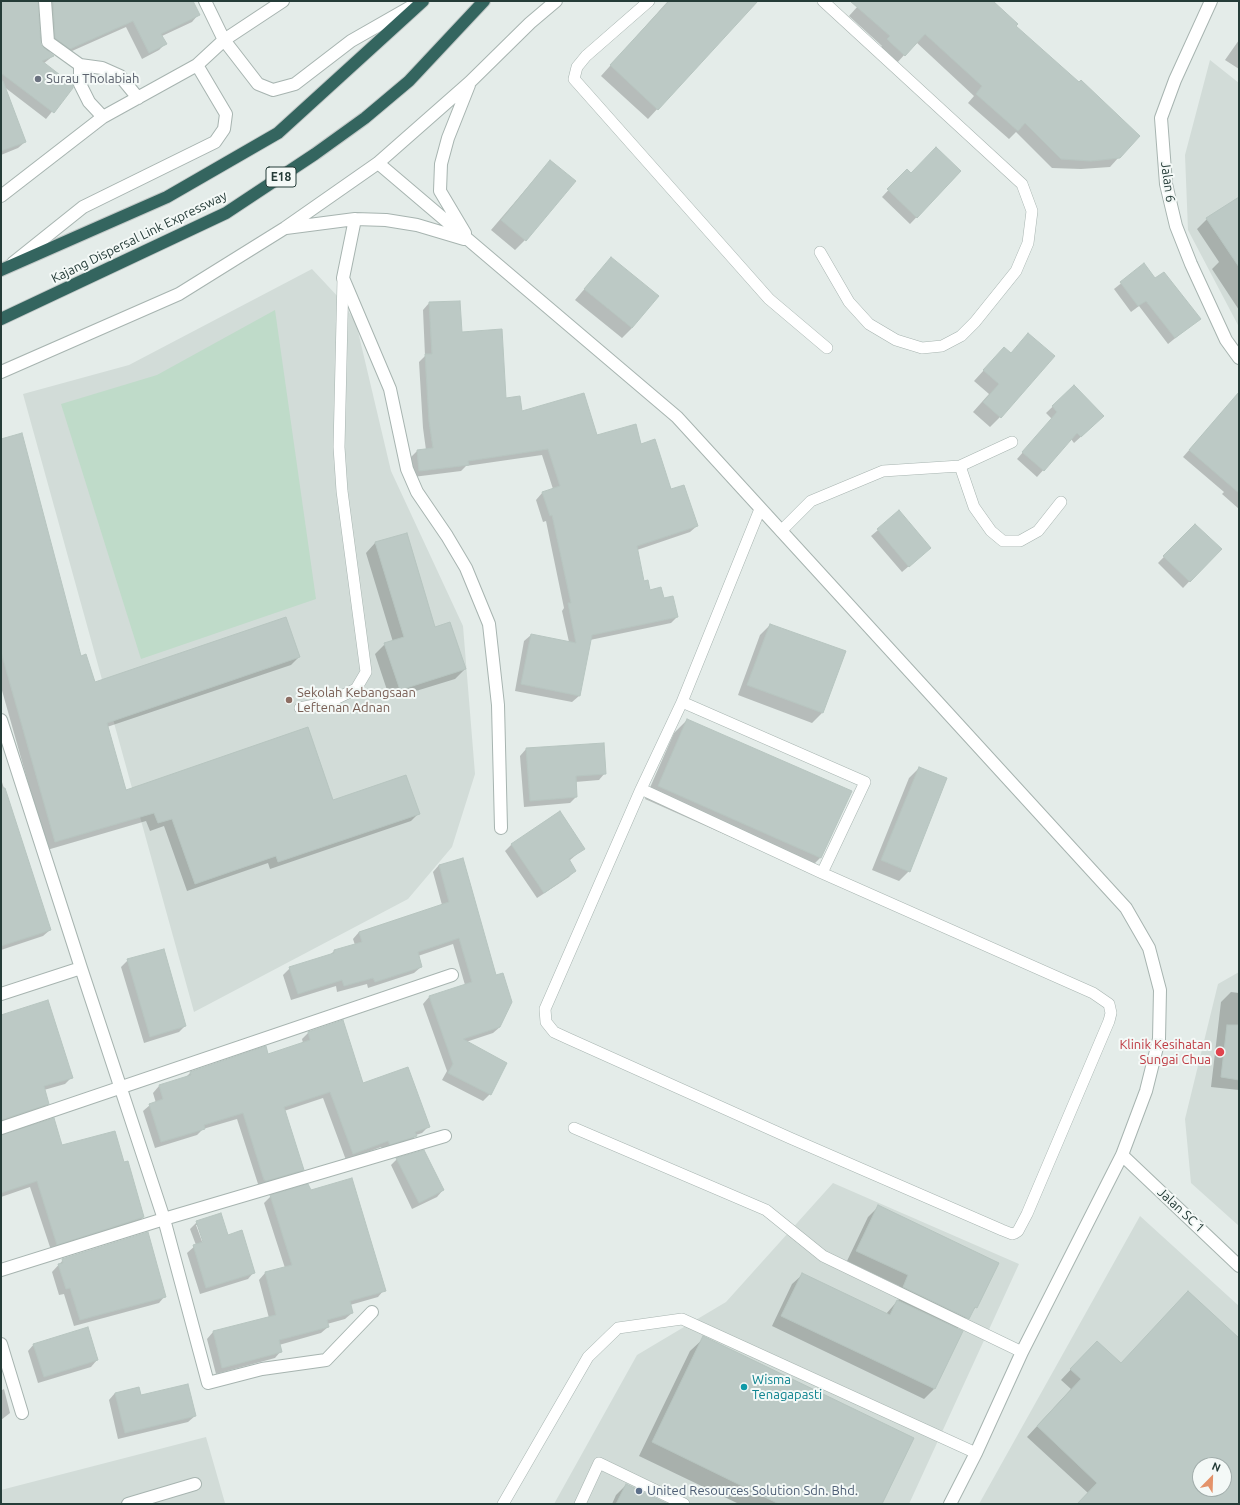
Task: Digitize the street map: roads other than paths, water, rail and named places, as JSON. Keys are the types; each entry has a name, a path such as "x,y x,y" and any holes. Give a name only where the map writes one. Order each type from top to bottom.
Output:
{"highway":[{"name":"Kajang Dispersal Link Expressway","path":"5,268 167,197 278,133 423,1"},
{"name":"Kajang Dispersal Link Expressway","path":"1,319 226,213 315,154 365,118 409,81 484,1"}],"street":[{"path":"44,1 48,42 80,65 102,68 120,76 138,98"},
{"path":"205,1 224,40 258,84 273,90 295,84 351,41 423,1"},
{"path":"1,196 103,117 197,65 224,40 283,1"},
{"path":"1,372 179,294 285,228 378,163 470,82 530,23 556,1"},
{"name":"Jalan 6","path":"1211,1 1175,80 1161,118 1166,184 1176,226 1191,264 1226,340 1239,358"},
{"path":"80,65 80,84 89,102 103,117"},
{"path":"5,268 82,207 215,142 224,129 226,114 197,65"},
{"path":"469,240 440,191 441,164 448,138 470,82"},
{"path":"378,163 677,417 1126,908 1149,948 1160,990 1159,1039 1146,1091 1122,1155 1022,1352 952,1503"},
{"path":"285,228 355,219 386,220 417,225 469,240"},
{"path":"355,219 343,278 390,389 407,469 412,481 417,492 447,536 466,568 489,624 498,705 501,828"},
{"path":"1,720 80,968 121,1086 164,1219 208,1383 262,1369 326,1360 372,1312"},
{"path":"1,994 80,968"},
{"path":"1,1128 121,1086 452,975"},
{"path":"1,1270 164,1219 445,1136"},
{"name":"Jalan SC 1","path":"1122,1155 1239,1266"},
{"path":"1,1344 22,1412"},
{"path":"128,1504 195,1484"}],"lane":[{"path":"649,1 586,56 577,67 574,79 769,299 827,348"},
{"path":"820,252 849,302 869,324 896,340 922,348 942,346 961,336 975,322 1016,271 1028,243 1032,211 1022,184 823,1"},
{"path":"300,708 329,702 356,689 366,672 342,491 339,447 343,278"},
{"path":"781,531 812,500 883,471 960,466 1012,442"},
{"path":"960,466 974,507 991,531 1003,541 1020,541 1038,531 1061,502"},
{"path":"641,789 822,873 1093,993 1109,1004 1111,1013 1109,1021 1027,1214 1018,1231 1012,1234 1002,1230 790,1138 567,1038 549,1027 546,1022 545,1010 641,789 682,702 760,509"},
{"path":"682,702 866,782 822,873"},
{"path":"574,1128 766,1210 822,1256 1022,1352"},
{"path":"503,1504 588,1358 618,1328 682,1319 976,1453"},
{"path":"580,1504 599,1463 684,1504"}],"place":[{"name":"Surau Tholabiah","path":"38,79"},
{"name":"Sekolah Kebangsaan Leftenan Adnan","path":"289,700"},
{"name":"Klinik Kesihatan Sungai Chua","path":"1220,1052"},
{"name":"Wisma Tenagapasti","path":"744,1387"},
{"name":"United Resources Solution Sdn. Bhd.","path":"639,1491"}]}
